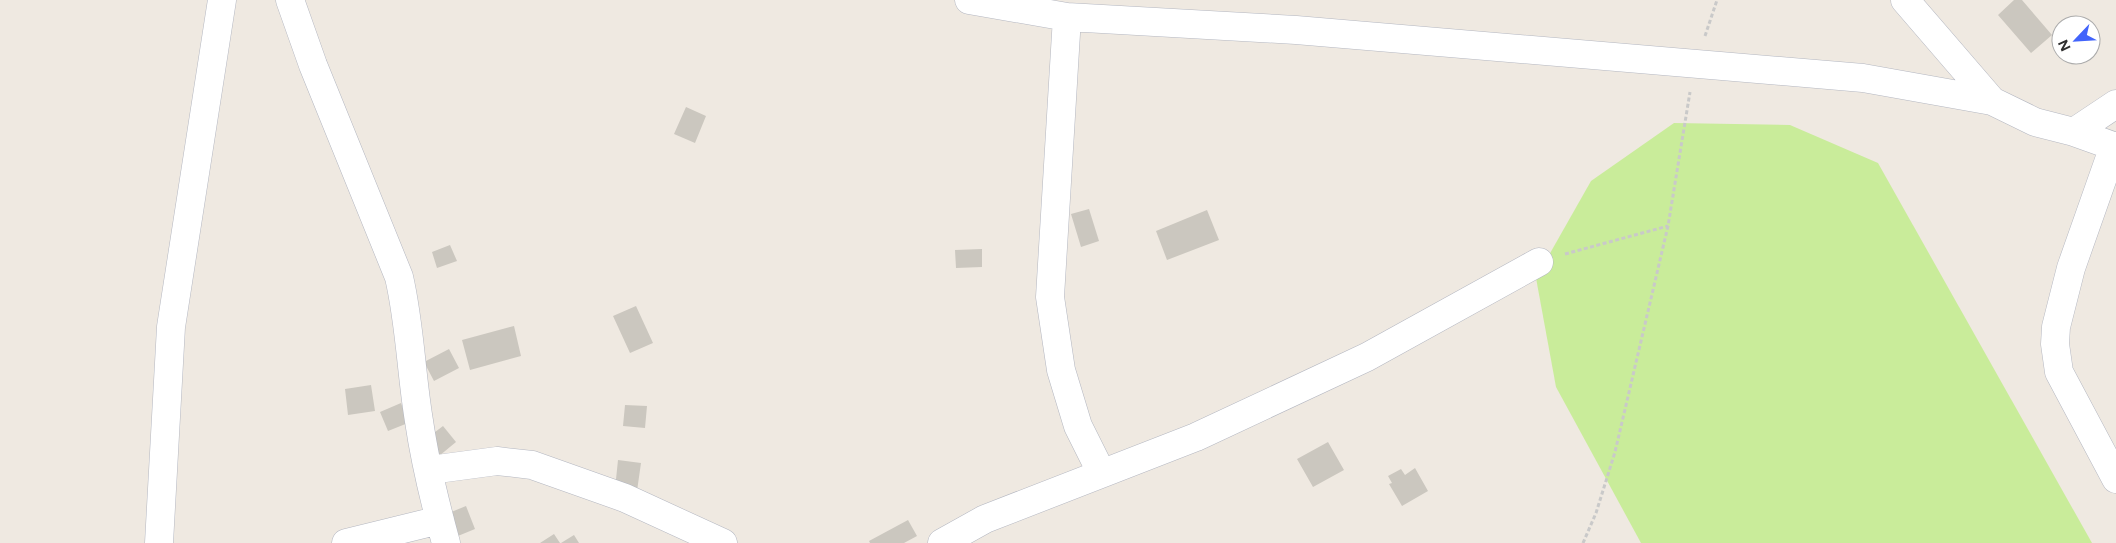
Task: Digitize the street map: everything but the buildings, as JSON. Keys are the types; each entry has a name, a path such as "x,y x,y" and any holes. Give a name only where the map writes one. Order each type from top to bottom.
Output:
{"street":[{"path":"159,543 171,327 222,0"},
{"path":"290,0 399,277 405,303 419,421 430,470 432,495 443,532 346,543"},
{"path":"968,0 1066,16 1296,30 1863,78 1992,100 2035,122 2074,132 2115,147 2071,268 2056,327 2055,344 2059,372 2116,478"},
{"path":"1905,0 1992,100"},
{"path":"1066,16 1050,297 1061,370 1078,426 1101,472"},
{"path":"2074,132 2116,104"},
{"path":"942,543 984,519 1101,472 1196,437 1368,357 1539,262"},
{"path":"430,470 497,461 532,465 625,498 723,543"}],"path":[{"path":"1583,543 1596,513 1615,452 1668,226 1695,64 1718,0"},
{"path":"1539,262 1668,226"}],"green space":[{"path":"1674,123 1790,125 1878,163 2092,543 1641,543 1556,387 1536,278 1591,181"}]}
